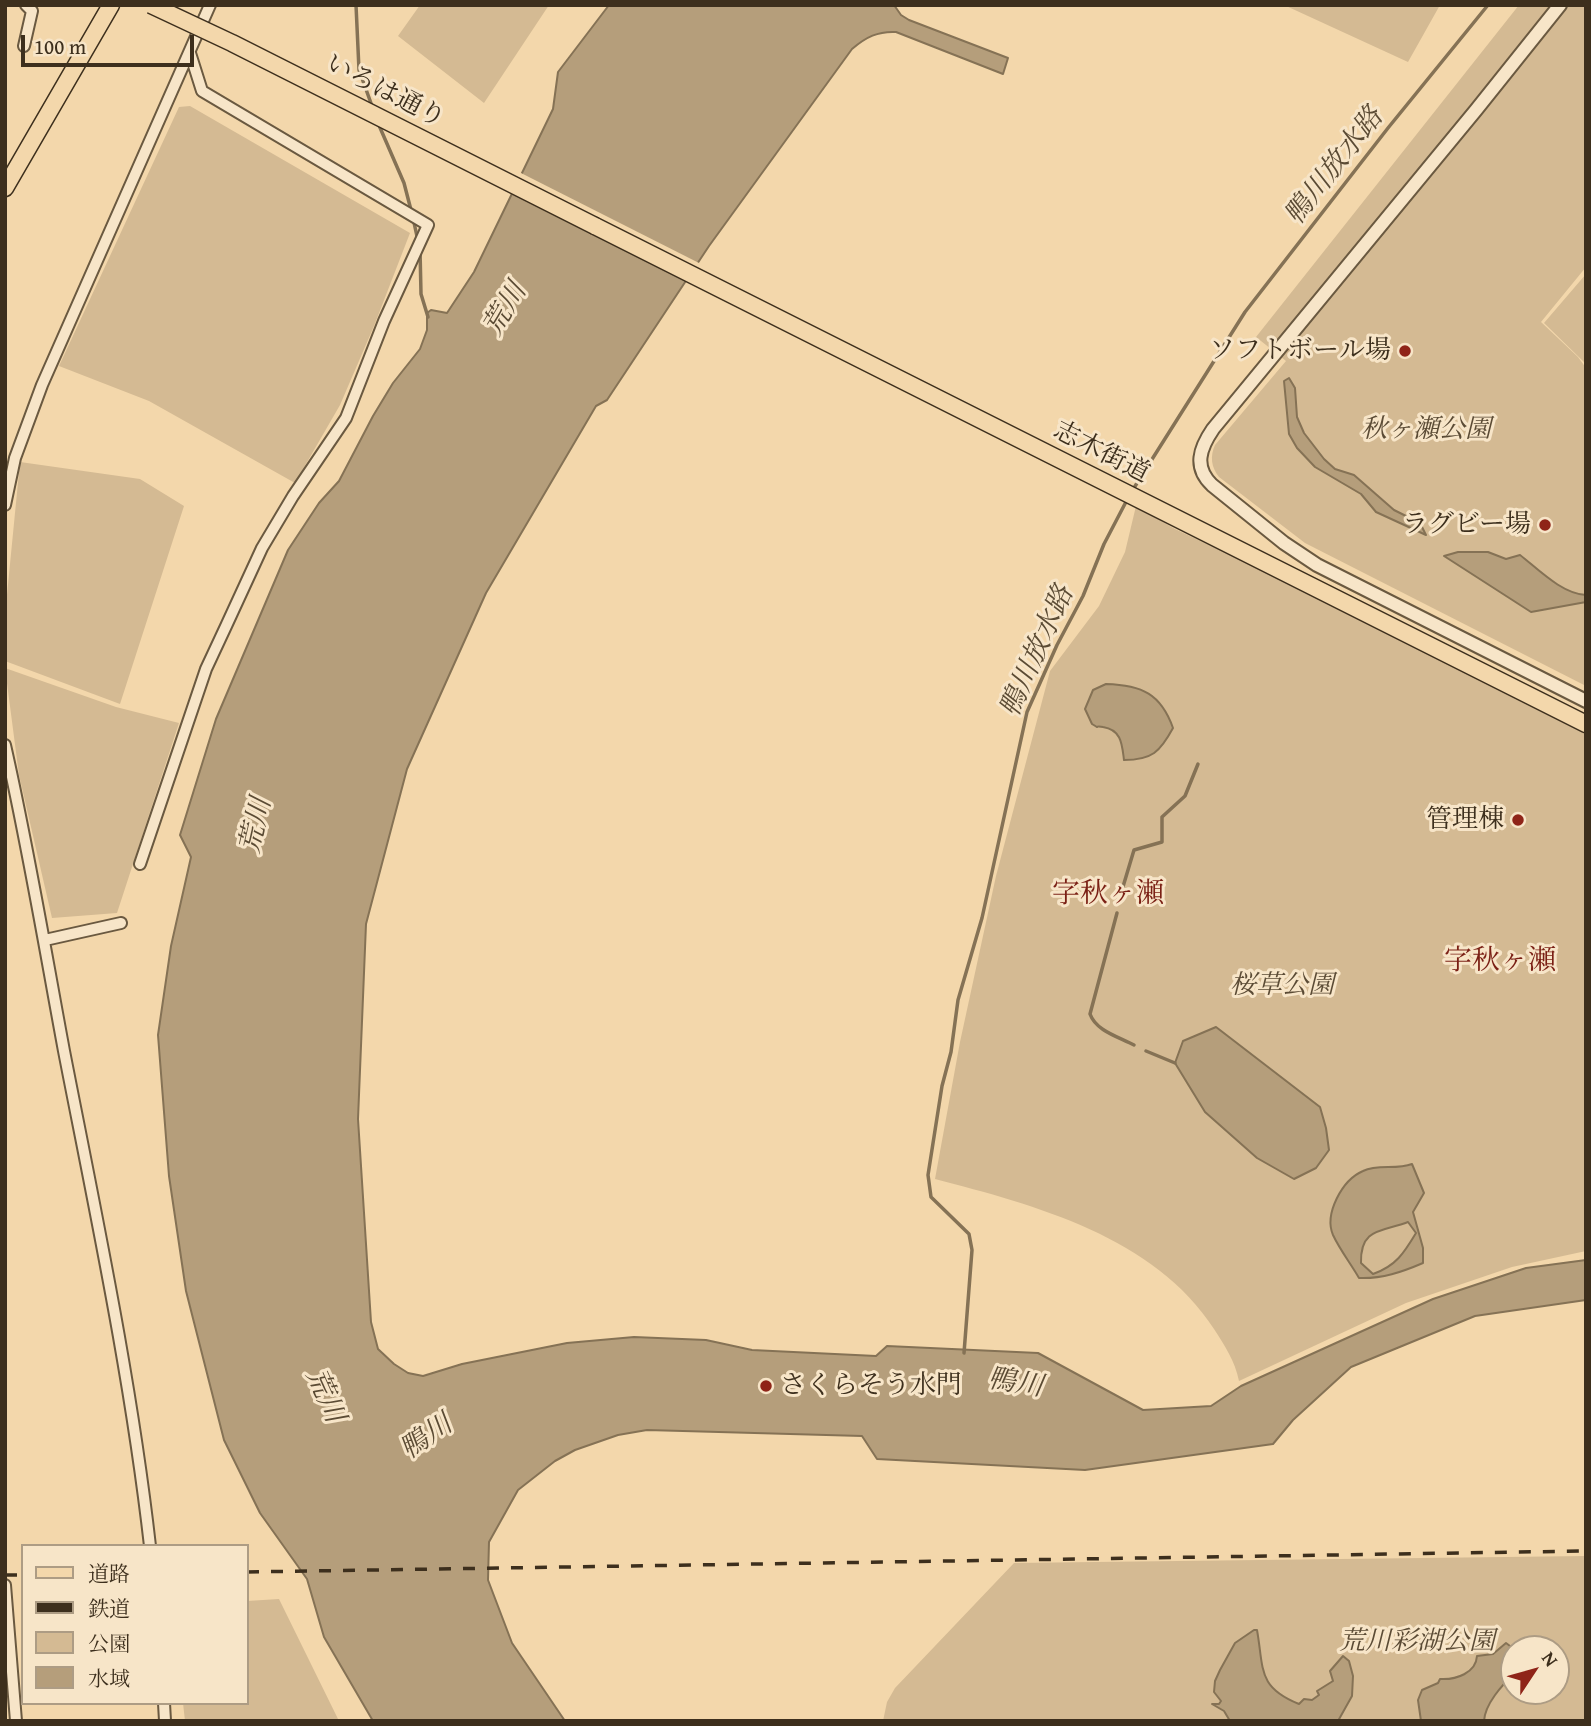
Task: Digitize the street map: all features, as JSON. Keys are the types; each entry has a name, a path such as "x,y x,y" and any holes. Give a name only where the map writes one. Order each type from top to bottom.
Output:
{"main road":[{"path":"5,188 111,5"},
{"name":"いろは通り","path":"151,5 595,226"},
{"name":"志木街道","path":"595,226 1586,724"}],"street":[{"path":"24,46 32,11 26,5"},
{"path":"5,505 15,458 42,385 210,5"},
{"path":"1560,5 1213,429 1202,447 1200,463 1203,474 1212,485 1284,543 1317,565 1586,701"},
{"path":"140,864 211,657 262,548 293,496 346,418 384,321 428,225 202,91 190,53"},
{"path":"5,745 25,830 116,1313 150,1544"},
{"path":"45,940 121,923"},
{"path":"5,1585 16,1721"}],"green space":[{"path":"420,5 549,5 484,103 398,36"},
{"path":"1284,5 1440,5 1408,62"},
{"name":"秋ヶ瀬公園","path":"1519,5 1586,5 1586,267 1541,322 1586,368 1586,686 1305,543 1219,477 1212,461 1215,445 1286,361 1256,337"},
{"path":"190,106 410,233 340,405 295,483 149,401 59,366 179,107"},
{"path":"1586,274 1586,364 1544,323"},
{"path":"20,462 140,479 184,506 120,704 5,661 5,615"},
{"name":"桜草公園","path":"1136,506 1175,529 1311,593 1586,733 1586,1251 1512,1267 1406,1303 1239,1381 1226,1348 1214,1329 1189,1297 1160,1270 1090,1229 1012,1200 935,1179 960,1042 996,876 1050,671 1099,606 1125,552"},
{"path":"5,668 116,707 179,723 117,913 52,918 19,775"},
{"name":"荒川彩湖公園","path":"1586,1556 1586,1721 883,1721 887,1702 895,1688 1014,1563"},
{"path":"279,1599 339,1721 185,1721 183,1705 248,1705 248,1601"}],"water":[{"path":"609,5 894,5 901,15 909,20 1008,58 1003,74 896,32 872,36 852,49 709,246 607,400 596,406 486,593 407,769 366,924 358,1119 371,1322 378,1349 408,1373 423,1376 462,1364 567,1343 634,1337 706,1340 752,1350 876,1356 887,1346 1038,1353 1143,1410 1211,1406 1241,1386 1433,1299 1526,1268 1586,1260 1586,1300 1475,1316 1351,1367 1293,1420 1273,1444 1085,1470 877,1459 862,1436 647,1430 618,1435 575,1450 555,1461 518,1490 489,1542 488,1580 512,1643 565,1721 373,1721 324,1637 307,1579 260,1513 224,1440 186,1291 169,1176 158,1035 171,946 191,857 180,835 216,719 288,550 319,503 339,481 393,383 420,349 427,330 427,313 431,310 447,313 474,272 553,109 558,72"},
{"path":"1289,378 1295,388 1297,417 1304,433 1324,459 1335,469 1354,475 1394,510 1420,523 1426,535 1376,512 1361,494 1315,467 1297,448 1289,434 1284,381"},
{"path":"1458,552 1488,552 1506,559 1520,555 1559,586 1586,595 1586,602 1531,612 1444,556"},
{"path":"1106,684 1140,689 1163,707 1173,728 1154,753 1142,758 1124,760 1121,744 1114,731 1092,724 1085,709 1093,690"},
{"path":"1216,1027 1320,1107 1329,1150 1316,1168 1294,1179 1257,1158 1205,1112 1175,1063 1183,1041"},
{"path":"1412,1164 1424,1193 1413,1212 1423,1248 1423,1263 1392,1274 1359,1278 1333,1235 1331,1217 1337,1198 1348,1182 1363,1171","holes":["1408,1222 1416,1233 1399,1258 1381,1271 1373,1274 1361,1263 1364,1243 1375,1233"]},
{"path":"1257,1630 1262,1666 1269,1683 1285,1698 1299,1704 1304,1699 1312,1700 1319,1695 1317,1691 1333,1681 1330,1671 1343,1656 1349,1661 1353,1676 1352,1696 1338,1721 1230,1721 1224,1711 1212,1704 1219,1704 1221,1701 1214,1692 1215,1681 1235,1643"},
{"path":"1500,1648 1500,1688 1484,1721 1421,1721 1418,1700 1422,1690 1438,1683 1440,1679 1452,1678 1469,1671 1477,1656 1493,1654"}],"pier":[{"path":"519,172 701,264 690,282 509,191"}],"waterway":[{"path":"356,5 359,70 372,106"},
{"name":"鴨川放水路","path":"1132,491 1245,312 1488,5"},
{"path":"378,123 404,183 411,210"},
{"path":"413,218 418,241"},
{"path":"420,249 421,294 428,317"},
{"name":"鴨川放水路","path":"964,1353 972,1250 969,1234 931,1197 928,1175 958,1000 982,918 1027,712 1128,498"},
{"path":"1122,890 1134,850 1162,842 1162,817 1185,796 1198,764"},
{"path":"1117,913 1090,1014 1097,1025 1134,1045"},
{"path":"1146,1051 1175,1063"}],"railway":[{"path":"248,1572 1586,1551"},
{"path":"5,1575 21,1575"}],"place":[{"name":"ソフトボール場","path":"1405,351"},
{"name":"ラグビー場","path":"1545,525"},
{"name":"管理棟","path":"1518,820"},
{"name":"さくらそう水門","path":"766,1386"}],"district":[{"name":"字秋ヶ瀬","path":"1108,895"},
{"name":"字秋ヶ瀬","path":"1500,962"}],"water label":[{"name":"荒川","path":"506,310"},
{"name":"荒川","path":"257,826"},
{"name":"鴨川","path":"1015,1384"},
{"name":"荒川","path":"324,1396"},
{"name":"鴨川","path":"427,1438"}]}
